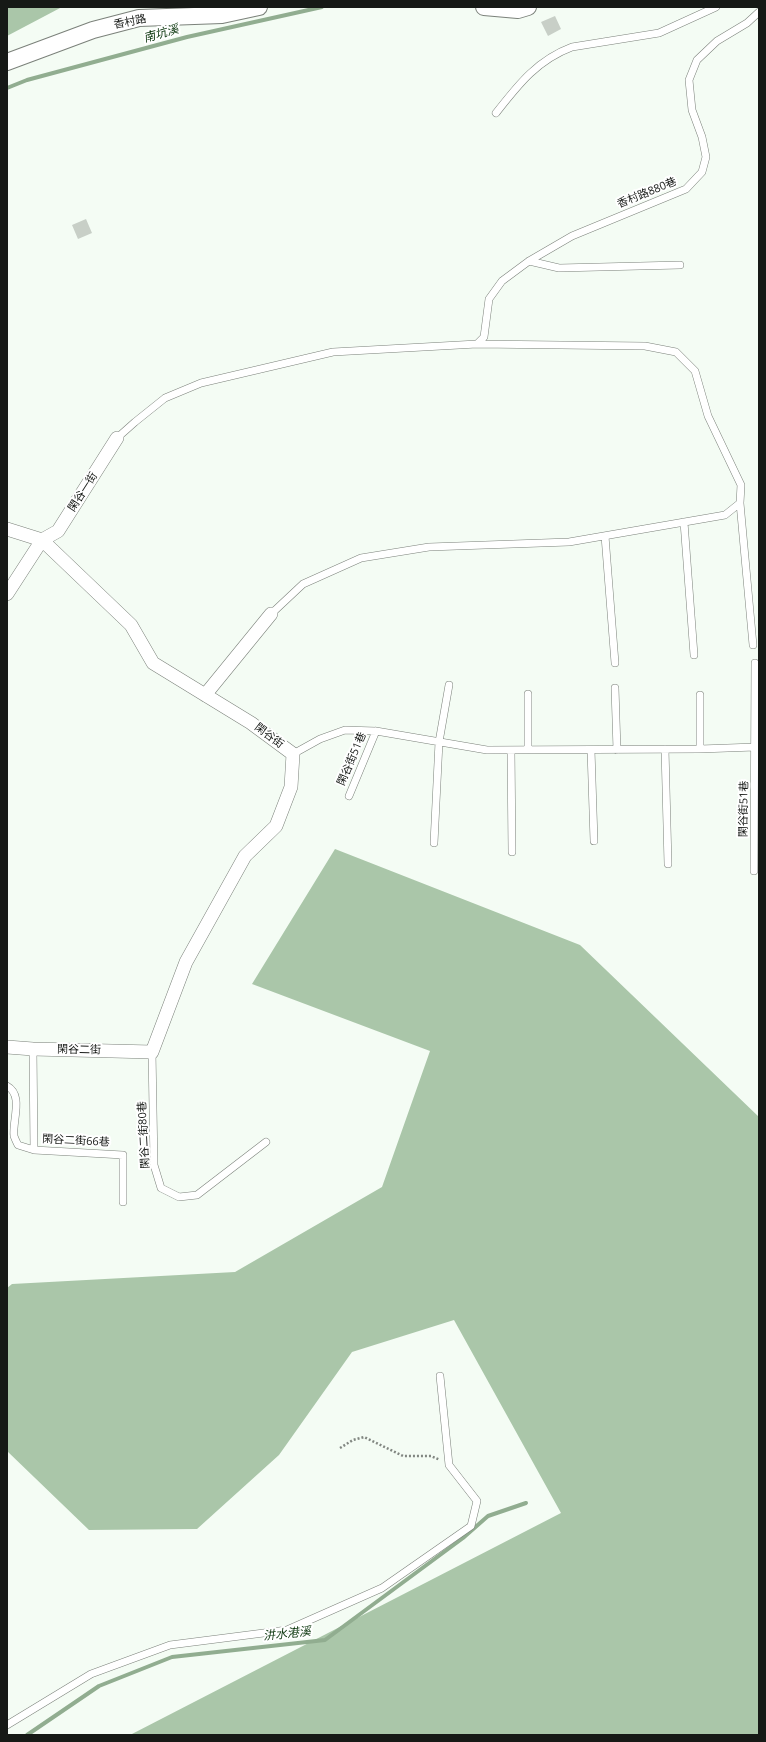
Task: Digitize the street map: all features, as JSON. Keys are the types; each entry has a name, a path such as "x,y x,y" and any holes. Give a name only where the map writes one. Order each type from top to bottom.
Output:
{"street":[{"name":"香村路","path":"7,62 93,30 139,18 222,15 259,7"},
{"path":"484,7 518,10 528,7"},
{"name":"閑谷一街","path":"42,540 58,531 118,438"},
{"name":"閑谷街","path":"7,529 42,540 130,625 153,663 251,723 293,754 291,787 276,826 244,856 186,962 152,1052"},
{"path":"7,594 12,578 42,540"},
{"path":"205,695 271,614"},
{"name":"閑谷二街","path":"7,1047 152,1052"}],"lane":[{"path":"496,113 526,75 560,51 572,47 659,33 716,7"},
{"name":"香村路880巷","path":"477,344 484,337 489,299 502,281 529,261 572,236 686,189 702,172 706,157 702,137 692,110 689,80 697,60 717,41 747,23 759,12"},
{"path":"529,261 560,268 680,265"},
{"path":"118,438 164,398 201,383 332,352 477,344 645,346 676,352 695,371 708,416 741,485 740,503 753,644"},
{"path":"271,614 303,584 361,558 429,547 568,542 725,515 740,503"},
{"path":"684,522 694,655"},
{"path":"605,536 615,664"},
{"name":"閑谷街51巷","path":"754,871 756,747 755,663"},
{"path":"434,843 438,742 449,685"},
{"path":"615,688 617,750"},
{"path":"528,694 528,750"},
{"path":"700,695 700,749"},
{"name":"閑谷街51巷","path":"293,754 320,739 345,730 376,730 487,750 617,750 756,747"},
{"name":"閑谷街51巷","path":"349,796 376,730"},
{"path":"665,749 668,864"},
{"path":"511,750 512,852"},
{"path":"591,750 594,841"},
{"name":"閑谷二街66巷","path":"33,1049 34,1150 123,1155 122,1202"},
{"name":"閑谷二街80巷","path":"152,1052 154,1165 161,1188 179,1197 197,1195 266,1142"},
{"path":"7,1086 10,1088 17,1100 14,1137 18,1145 34,1150"},
{"path":"7,1725 91,1674 170,1645 286,1630 382,1588 471,1526 477,1501 449,1465 440,1376"}],"path":[{"path":"340,1448 353,1440 364,1437 403,1456 431,1456 449,1465"}],"green space":[{"path":"7,7 62,7 7,36"},
{"path":"335,849 580,945 759,1117 759,1735 130,1735 561,1513 454,1320 352,1352 279,1455 197,1529 89,1530 7,1451 7,1288 12,1284 235,1272 382,1187 430,1051 252,984"}],"building":[{"path":"555,16 561,29 548,36 541,22"},
{"path":"86,219 92,233 78,239 72,225"}],"waterway":[{"name":"南坑溪","path":"7,88 27,80 187,37 322,7"},
{"name":"汫水港溪","path":"27,1735 99,1686 172,1657 325,1640 463,1538 488,1516 526,1503"}]}
